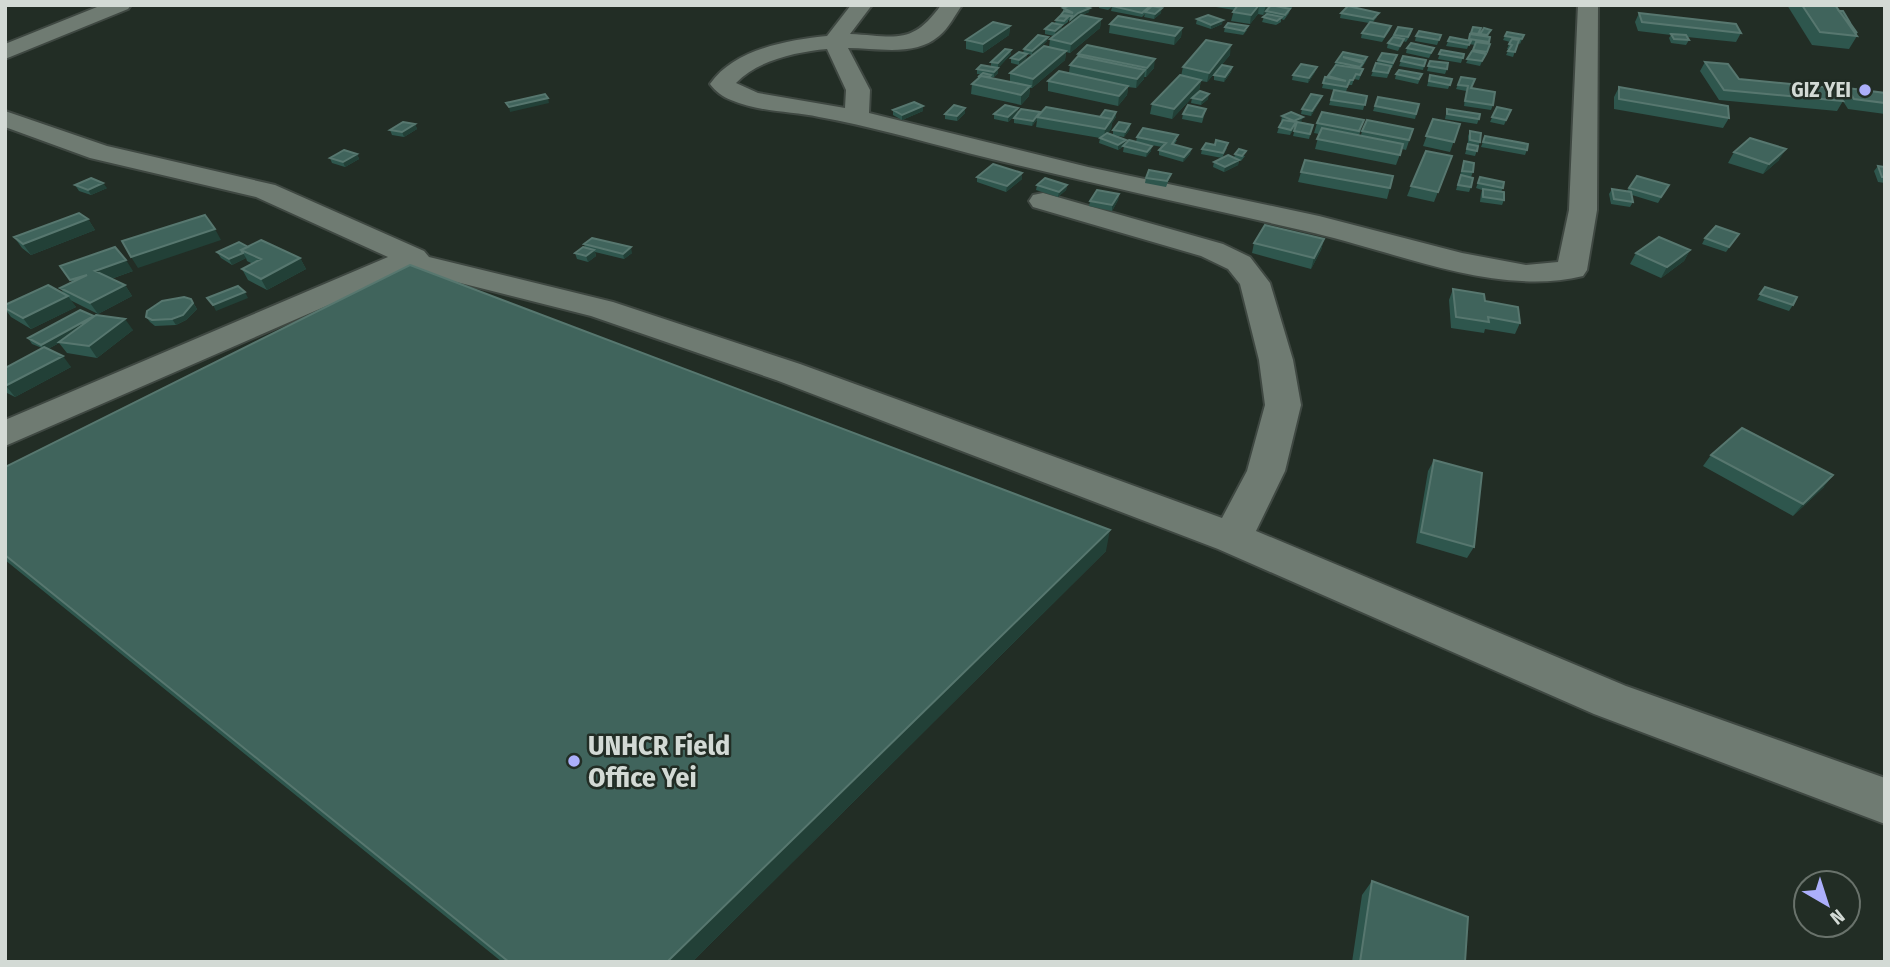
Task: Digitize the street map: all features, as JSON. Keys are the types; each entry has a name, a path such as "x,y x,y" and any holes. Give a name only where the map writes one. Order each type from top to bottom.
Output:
{"street":[{"path":"5,52 121,5"},
{"path":"834,41 862,5"},
{"path":"857,109 879,72 941,24 943,14 952,5"},
{"path":"922,38 899,44 834,41 757,59 730,72 722,84 739,95 756,100 818,109 857,109 1461,262 1527,274 1572,270 1583,210 1588,5"},
{"path":"834,41 855,79 857,109"},
{"path":"5,118 99,152 265,191 413,257 418,263 603,309 788,372 1232,538 1610,700 1885,801"},
{"path":"1043,201 1212,250 1239,263 1255,283 1276,360 1283,405 1266,471 1232,538"},
{"path":"5,434 413,257"}],"building":[{"path":"1071,5 1090,8 1071,19 1072,16 1061,15 1064,11 1073,13 1063,8"},
{"path":"1113,5 1149,5 1150,6 1142,13"},
{"path":"1238,5 1259,5 1251,15 1233,12"},
{"path":"1271,5 1290,9 1285,15 1266,11"},
{"path":"1802,5 1835,5 1857,36 1820,32"},
{"path":"1152,6 1162,8 1155,14 1145,12"},
{"path":"1348,6 1379,13 1373,19 1341,13"},
{"path":"1639,13 1736,24 1741,33 1642,22"},
{"path":"1267,14 1282,17 1277,21 1263,17"},
{"path":"1081,15 1101,19 1071,44 1050,39"},
{"path":"1208,15 1223,20 1211,25 1197,19"},
{"path":"1060,16 1068,17 1064,21 1056,20"},
{"path":"1118,16 1182,28 1175,36 1110,24"},
{"path":"993,22 1010,26 983,44 966,40"},
{"path":"1370,22 1391,26 1384,37 1362,33"},
{"path":"1052,23 1062,25 1055,31 1045,29"},
{"path":"1228,23 1248,26 1244,31 1225,27"},
{"path":"1398,27 1412,29 1408,37 1394,35"},
{"path":"1473,27 1481,28 1478,34 1471,33"},
{"path":"1484,28 1491,30 1487,35 1480,34"},
{"path":"1419,31 1441,35 1439,40 1416,36"},
{"path":"1507,32 1524,35 1522,39 1505,36"},
{"path":"1470,34 1490,37 1489,42 1469,39"},
{"path":"1671,34 1686,35 1689,40 1674,39"},
{"path":"1038,35 1048,37 1032,51 1024,49"},
{"path":"1393,37 1404,39 1400,46 1388,43"},
{"path":"1450,37 1471,41 1469,45 1448,41"},
{"path":"1512,39 1519,40 1515,52 1508,51"},
{"path":"1206,40 1231,45 1209,73 1183,67"},
{"path":"1476,42 1490,44 1487,52 1473,50"},
{"path":"1411,43 1434,48 1431,53 1407,48"},
{"path":"1087,45 1155,59 1147,68 1078,54"},
{"path":"1044,46 1066,51 1033,79 1010,73"},
{"path":"1005,49 1011,50 998,63 991,62"},
{"path":"1441,50 1464,54 1463,58 1439,54"},
{"path":"1472,51 1486,54 1482,61 1467,59"},
{"path":"1019,52 1027,54 1019,60 1011,58"},
{"path":"1343,52 1367,57 1364,61 1343,57 1363,63 1360,67 1336,62"},
{"path":"1382,53 1397,55 1393,63 1378,60"},
{"path":"1078,56 1145,70 1137,79 1070,65"},
{"path":"1403,56 1426,60 1424,66 1401,61"},
{"path":"1430,61 1448,63 1447,69 1428,66"},
{"path":"1705,62 1728,64 1739,79 1832,88 1843,101 1724,90"},
{"path":"1376,63 1391,66 1388,73 1373,71"},
{"path":"1301,64 1317,67 1309,78 1293,75"},
{"path":"981,65 998,68 994,72 977,69"},
{"path":"1222,65 1232,67 1225,77 1214,75"},
{"path":"1336,65 1363,69 1360,75 1356,74 1353,80 1350,80 1347,87 1323,83 1325,77 1346,81 1328,76"},
{"path":"1399,70 1422,74 1419,79 1396,74"},
{"path":"1059,71 1128,86 1119,96 1048,81"},
{"path":"1180,75 1201,80 1174,109 1152,104"},
{"path":"1430,75 1452,79 1450,85 1429,81"},
{"path":"981,76 1030,86 1021,95 972,84"},
{"path":"1461,77 1475,79 1471,88 1495,92 1493,105 1465,101 1468,86 1458,85"},
{"path":"1619,87 1728,106 1729,118 1619,99"},
{"path":"1847,88 1885,93 1885,103 1854,99"},
{"path":"1334,90 1367,96 1365,105 1331,100"},
{"path":"1200,91 1209,94 1202,100 1192,98"},
{"path":"545,94 548,98 509,107 506,103"},
{"path":"1311,94 1322,96 1312,111 1302,109"},
{"path":"1378,97 1419,104 1416,114 1375,106"},
{"path":"914,102 923,106 902,115 893,110"},
{"path":"954,105 965,108 957,116 945,114"},
{"path":"1005,105 1018,108 1008,117 994,114"},
{"path":"1188,105 1206,109 1202,117 1183,114"},
{"path":"1046,107 1112,119 1105,129 1037,117"},
{"path":"1497,107 1511,110 1506,120 1492,117"},
{"path":"1021,109 1040,112 1033,121 1014,118"},
{"path":"1447,109 1480,114 1479,119 1447,114"},
{"path":"1105,110 1116,112 1112,119 1100,117"},
{"path":"1291,112 1303,117 1294,121 1282,116"},
{"path":"1322,112 1364,120 1359,131 1317,123"},
{"path":"1433,119 1460,124 1454,142 1426,136"},
{"path":"1283,120 1296,122 1291,130 1279,127"},
{"path":"1367,120 1413,129 1409,140 1362,131"},
{"path":"403,122 415,124 402,132 390,130"},
{"path":"1119,122 1130,124 1125,132 1113,130"},
{"path":"1297,122 1313,125 1310,134 1294,131"},
{"path":"1143,128 1178,135 1172,144 1191,149 1184,157 1159,150 1166,143 1137,137"},
{"path":"1322,128 1403,144 1400,155 1317,139"},
{"path":"1470,131 1481,133 1480,142 1470,140"},
{"path":"1107,133 1126,140 1118,145 1100,138"},
{"path":"1485,136 1528,144 1527,150 1483,142"},
{"path":"1750,138 1786,149 1769,164 1734,152"},
{"path":"1129,140 1152,146 1147,152 1123,146"},
{"path":"1216,140 1228,143 1223,153 1202,149 1206,143 1215,145"},
{"path":"1468,144 1478,146 1477,151 1467,149"},
{"path":"1239,149 1246,151 1242,156 1235,154"},
{"path":"344,150 357,154 343,162 330,158"},
{"path":"1426,151 1452,156 1438,192 1411,186"},
{"path":"1228,155 1239,160 1225,167 1214,162"},
{"path":"1305,160 1393,176 1390,188 1301,172"},
{"path":"1464,161 1474,163 1473,172 1462,171"},
{"path":"993,164 1022,173 1007,186 977,177"},
{"path":"1878,166 1885,167 1885,177 1882,177"},
{"path":"1149,170 1171,174 1167,181 1146,178"},
{"path":"1461,175 1473,178 1471,187 1458,185"},
{"path":"1637,176 1669,185 1661,197 1629,188"},
{"path":"1480,177 1504,182 1503,188 1478,183"},
{"path":"91,178 103,183 88,190 75,185"},
{"path":"1045,178 1067,185 1059,192 1037,185"},
{"path":"1483,189 1504,192 1504,200 1483,197"},
{"path":"1612,189 1631,192 1633,202 1614,199"},
{"path":"1097,190 1119,194 1112,205 1090,201"},
{"path":"79,213 88,219 23,244 14,237"},
{"path":"205,215 215,229 131,257 122,241"},
{"path":"1265,225 1324,239 1314,258 1254,243"},
{"path":"1716,226 1739,234 1729,247 1705,238"},
{"path":"1659,237 1690,250 1667,267 1636,253"},
{"path":"592,238 631,247 623,254 584,244"},
{"path":"261,240 300,258 261,279 242,269 261,259 241,250"},
{"path":"239,242 248,247 241,250 243,253 229,259 217,252"},
{"path":"115,247 126,260 95,271 125,285 90,303 60,288 87,275 70,280 60,266"},
{"path":"583,247 594,250 586,256 575,253"},
{"name":"UNHCR Field Office Yei","path":"410,265 1110,530 667,962 509,962 5,555 5,467"},
{"path":"48,285 68,296 23,318 5,308 5,305"},
{"path":"238,286 245,292 213,305 207,298"},
{"path":"1765,287 1797,297 1793,305 1760,294"},
{"path":"1453,289 1484,294 1485,301 1518,307 1520,323 1488,317 1489,322 1456,317"},
{"path":"184,297 191,299 193,303 183,315 172,319 152,320 146,317 147,311 162,301"},
{"path":"80,310 94,316 41,345 28,338"},
{"path":"96,315 125,319 89,346 59,342"},
{"path":"44,347 63,356 5,386 5,368"},
{"path":"1742,428 1833,475 1803,504 1711,455"},
{"path":"1434,460 1482,473 1474,547 1421,532"},
{"path":"1372,881 1468,917 1465,962 1360,962"}],"place":[{"name":"GIZ YEI","path":"1865,90"},
{"name":"UNHCR Field Office Yei","path":"574,761"}]}
